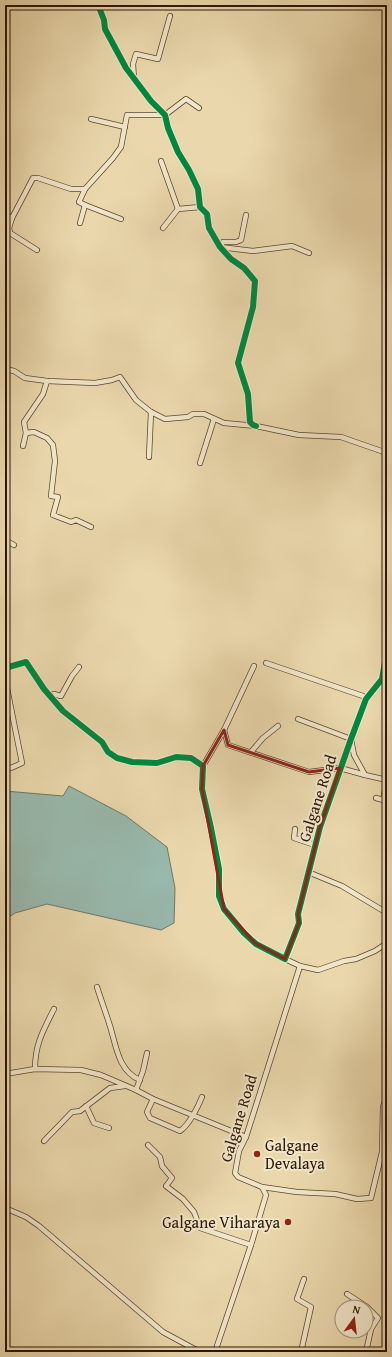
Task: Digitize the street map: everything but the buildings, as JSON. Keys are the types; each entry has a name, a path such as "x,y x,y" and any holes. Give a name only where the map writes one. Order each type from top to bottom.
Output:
{"street":[{"path":"98,5 104,20 105,29 126,68 151,101 164,115 178,152 198,189 200,207 207,214 209,228 220,247 231,259 244,268 255,281 253,306 238,363 248,394 250,422 256,426"},
{"path":"134,79 133,64 136,54 158,59 170,16"},
{"path":"121,219 80,202 84,189 113,158 121,147 127,114 164,115 186,99 199,108"},
{"path":"92,119 124,127"},
{"path":"161,161 178,209"},
{"path":"36,250 10,233 9,228 12,218 33,178 38,178 71,189 84,189"},
{"path":"80,223 85,205"},
{"path":"163,228 178,209 200,207"},
{"path":"220,247 223,242 236,242 241,240 246,215"},
{"path":"5,216 12,218"},
{"path":"220,247 253,251 292,246 309,253"},
{"path":"5,369 14,371 25,378 47,381 95,383 120,377 136,400 151,412 165,419 188,417 193,414 204,414 224,423 256,426 299,435 341,437 387,453"},
{"path":"23,446 26,433 24,422 43,394 47,381"},
{"path":"149,457 151,412"},
{"path":"200,463 214,419"},
{"path":"26,433 34,432 47,438 53,445 55,461 51,496 58,497 53,515 71,522 76,520 91,527"},
{"path":"5,540 14,545"},
{"name":"Galgane Road","path":"285,959 299,923 298,914 320,827 366,699 382,679 387,650"},
{"path":"5,668 26,662 44,689 63,711 102,742 108,752 117,758 132,762 157,763 176,757 191,758 204,766"},
{"path":"266,663 363,696 366,699"},
{"path":"254,666 224,730 204,766 202,789 219,869 220,896 224,909 244,933 256,944 285,959"},
{"path":"50,696 54,694 61,696 72,676 79,667"},
{"path":"5,678 22,763 11,768 5,766"},
{"path":"298,719 351,739 354,756 365,775"},
{"path":"251,752 263,738 278,726"},
{"path":"224,730 228,745 309,772 340,768 387,780 385,800 376,798"},
{"path":"295,829 294,838 315,845"},
{"path":"308,872 342,886 387,913"},
{"path":"233,920 254,943 300,966 318,970 344,961 356,959 375,951 387,943"},
{"name":"Galgane Road","path":"262,1187 238,1177 234,1173 239,1151 246,1137 300,966"},
{"path":"97,987 116,1050 128,1073 140,1080"},
{"path":"36,1069 35,1056 38,1043 54,1009"},
{"path":"136,1090 143,1071 147,1053"},
{"path":"5,1074 36,1069 81,1070 101,1075 153,1099 246,1137"},
{"path":"44,1141 72,1112 80,1111 110,1088 125,1086"},
{"path":"262,1187 297,1192 335,1194 357,1199 371,1198 382,1152 384,1106 387,1096"},
{"path":"153,1099 147,1112 150,1118 180,1131 184,1128 192,1115 197,1111 202,1097"},
{"path":"86,1106 94,1123 109,1128"},
{"path":"148,1145 160,1157 162,1166 172,1178 166,1186 183,1199 194,1212 200,1228 251,1245"},
{"path":"215,1352 266,1195 262,1187"},
{"path":"5,1208 26,1217 39,1226 163,1332 200,1352"},
{"path":"301,1352 311,1307 297,1299 304,1279"},
{"path":"347,1294 367,1307 378,1318 371,1329 366,1352"}],"highlighted area":[{"path":"224,730 228,745 309,772 340,768 320,827 298,914 299,923 285,959 255,943 224,909 202,789 203,766"}],"water":[{"path":"69,786 126,816 167,847 175,888 174,923 161,930 47,904 15,913 5,920 5,791 63,796"}],"cycle path":[{"path":"98,5 104,20 105,29 126,68 151,101 165,115 168,128 178,152 198,189 200,207 207,214 209,228 220,247 231,259 244,268 255,281 253,307 238,363 248,394 250,422 256,426"},
{"path":"5,668 26,662 44,689 63,711 102,742 108,752 117,758 132,762 157,763 176,757 191,758 203,766 202,789 219,869 219,896 224,909 244,933 256,944 285,959 299,923 298,914 320,827 366,699 382,679 387,650"}],"place":[{"name":"Galgane Devalaya","path":"257,1154"},
{"name":"Galgane Viharaya","path":"288,1222"}]}
